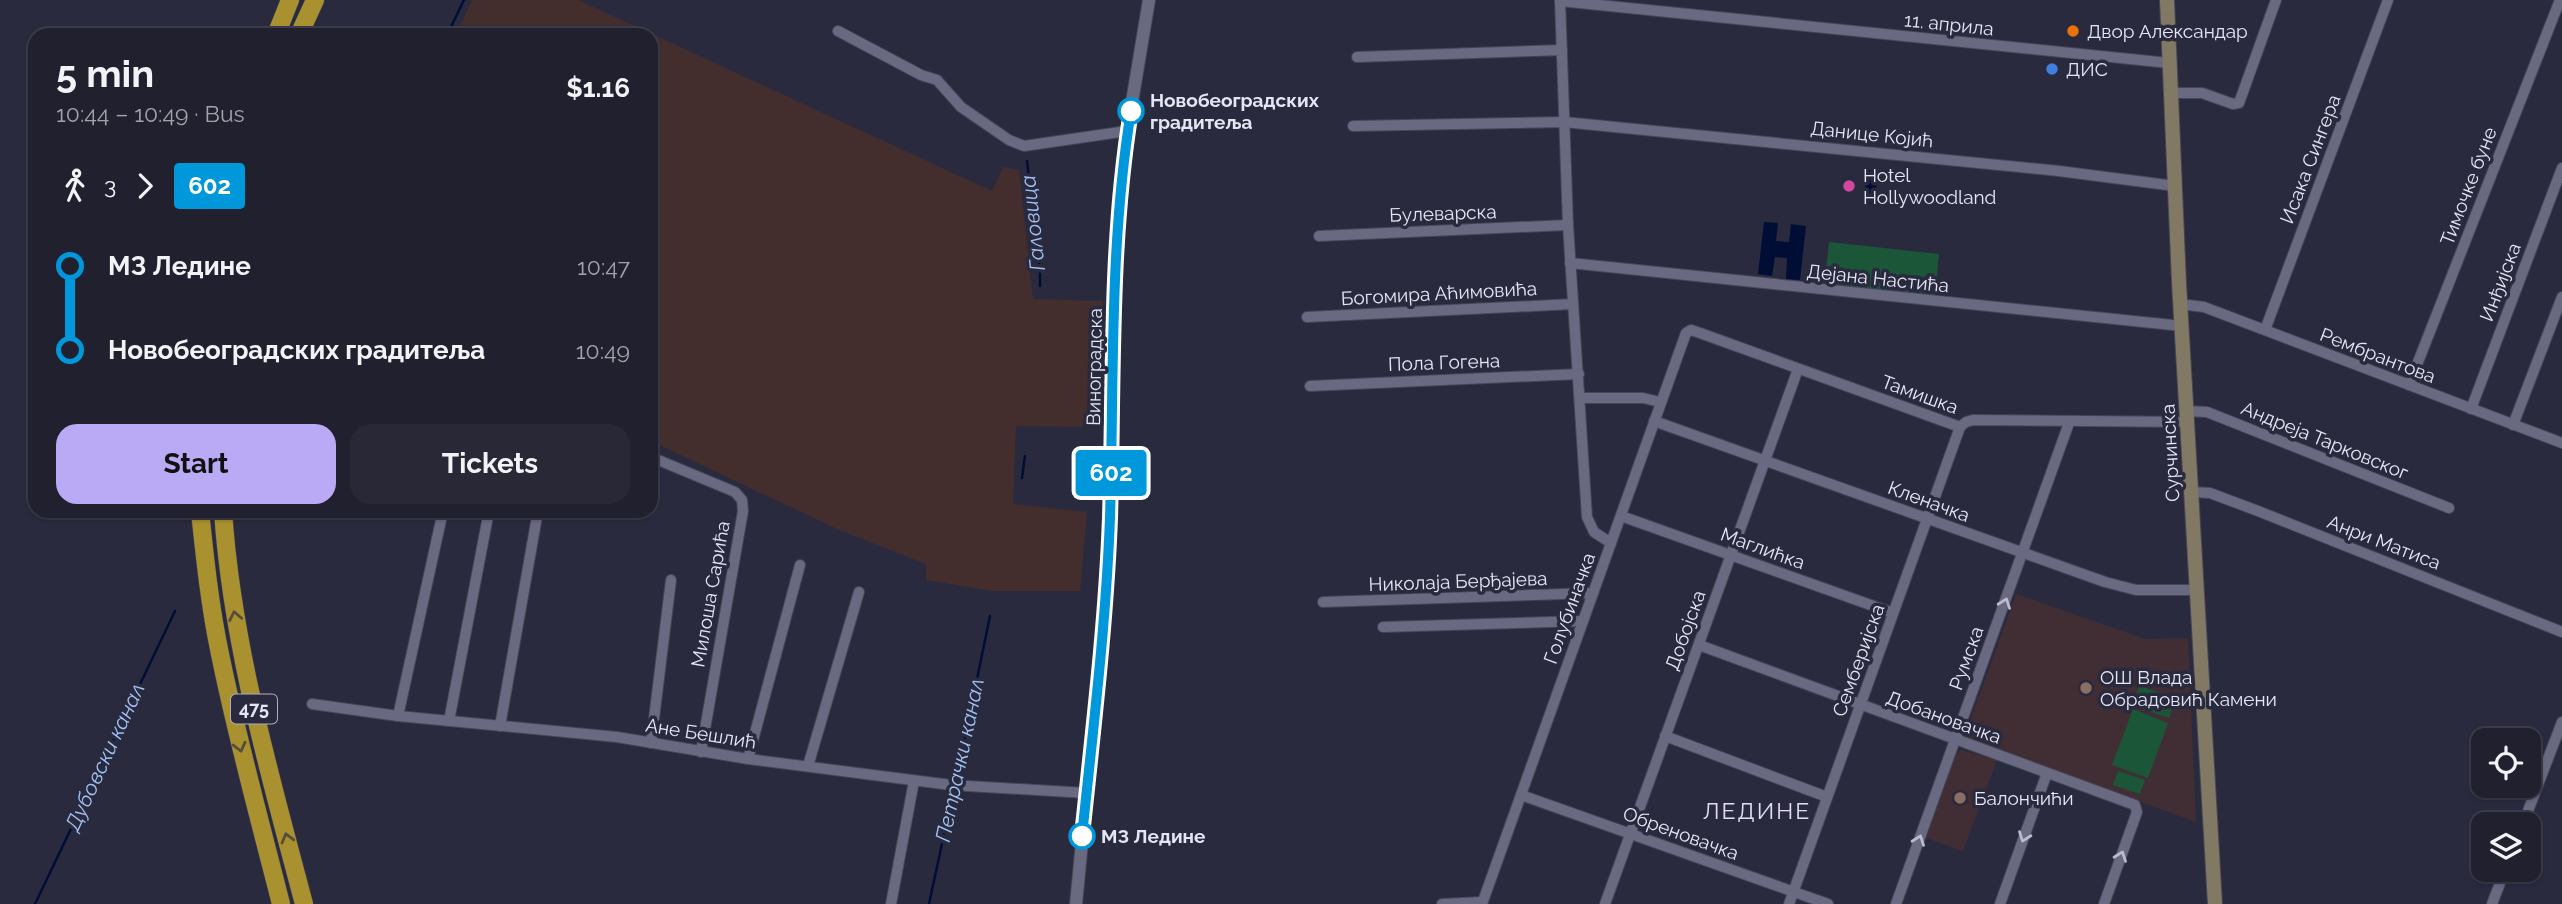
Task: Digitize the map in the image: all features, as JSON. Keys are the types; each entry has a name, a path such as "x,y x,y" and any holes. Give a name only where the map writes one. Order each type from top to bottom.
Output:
{"highway":[{"path":"279,28 290,0"},
{"path":"302,28 315,0"},
{"name":"475","path":"201,518 211,604 222,664 237,735 281,904"},
{"name":"475","path":"224,518 231,592 242,651 256,718 304,904"}],"main road":[{"name":"Сурчинска","path":"2167,0 2180,304 2215,904"}],"street":[{"name":"Виноградска","path":"1076,904 1107,584 1115,253 1128,131 1149,0"},
{"path":"2170,93 2202,93 2233,104 2239,103 2276,0"},
{"name":"Исака Сингера","path":"2264,330 2388,0"},
{"name":"Тимочке буне","path":"2409,385 2560,0"},
{"path":"1560,1 1570,263 1588,522 1594,532 1611,543"},
{"name":"11. априла","path":"1560,1 2169,64"},
{"path":"838,31 921,75 937,80 961,107 1009,140 1024,146 1128,131"},
{"path":"1357,57 1562,50"},
{"name":"Данице Којић","path":"1353,126 1564,122 2059,171 2175,186"},
{"name":"Инђијска","path":"2471,409 2562,168"},
{"name":"Булеварска","path":"1319,236 1568,225"},
{"name":"Дејана Настића","path":"1570,263 2182,326"},
{"path":"2513,425 2562,298"},
{"name":"Богомира Аћимовића","path":"1307,317 1573,304"},
{"name":"Рембрантова","path":"2180,304 2204,307 2562,443"},
{"name":"Тамишка","path":"1691,330 1960,427 1973,421 2069,423 2187,417"},
{"name":"Голубиначка","path":"1442,904 1482,903 1681,342 1686,332 1691,330"},
{"name":"Добојска","path":"1605,904 1798,369"},
{"name":"Пола Гогена","path":"1310,386 1579,374"},
{"path":"1580,398 1643,398 1660,402"},
{"name":"Андреја Тарковског","path":"2187,417 2207,412 2449,508"},
{"name":"Кленачка","path":"1654,421 2105,582 2136,590 2196,590"},
{"name":"Румска","path":"1896,904 2069,423"},
{"name":"Семберијска","path":"1788,904 1960,427"},
{"name":"Милоша Сарића","path":"658,460 735,492 742,500 743,511 701,752"},
{"name":"Анри Матиса","path":"2192,492 2210,493 2258,511 2562,632"},
{"name":"Маглићка","path":"1620,516 1893,613"},
{"path":"398,716 441,518"},
{"path":"449,721 488,518"},
{"path":"500,726 537,518"},
{"path":"748,759 800,565"},
{"path":"651,743 671,580"},
{"path":"808,766 859,593"},
{"name":"Николаја Берђајева","path":"1323,602 1593,593"},
{"path":"1383,627 1583,621"},
{"name":"Добановачка","path":"1699,645 2138,807 2104,904"},
{"name":"Ане Бешлић","path":"312,704 398,716 617,737 748,759 956,786 1086,793"},
{"path":"2528,812 2562,722"},
{"path":"1665,736 1827,797"},
{"path":"2000,904 2047,773"},
{"path":"891,904 914,781"},
{"name":"Обреновачка","path":"1521,795 1828,904"},
{"path":"2492,904 2500,882"}],"shaded area":[{"path":"472,0 578,0 639,28 459,28"},
{"path":"658,37 992,191 1003,167 1019,170 1033,299 1103,301 1105,427 1016,426 1013,504 1087,512 1080,591 992,591 926,580 926,564 837,529 658,444"},
{"name":"ОШ Влада Обрадовић Камени","path":"2016,594 2145,639 2188,638 2196,822 1964,737"},
{"name":"Балончићи","path":"1961,750 1997,760 1963,851 1924,837 1954,755"}],"green space":[{"path":"1829,242 1939,254 1935,299 1824,288"},
{"path":"2139,686 2176,698 2169,718 2133,706"},
{"path":"2133,709 2168,723 2148,778 2112,765"},
{"path":"2118,771 2145,780 2140,794 2113,785"}],"water":[{"path":"1867,170 1878,174 1875,200 1870,204 1864,199"},
{"path":"1764,222 1778,223 1776,241 1789,242 1791,224 1806,226 1800,280 1786,279 1787,258 1775,257 1772,276 1758,274"}],"waterway":[{"name":"Дубовски канал","path":"450,28 464,0"},
{"name":"Галовица","path":"1027,161 1040,286"},
{"name":"Галовица","path":"1022,478 1025,456"},
{"name":"Дубовски канал","path":"35,904 175,611"},
{"name":"Петрачки канал","path":"956,781 990,616"},
{"name":"Петрачки канал","path":"929,904 954,788"}],"bus line":[{"name":"602","path":"1082,836 1107,584 1115,253 1125,144 1131,111"}],"place":[{"name":"Двор Александар","path":"2073,31"},
{"name":"ДИС","path":"2052,69"},
{"name":"Новобеоградских градитеља","path":"1131,111"},
{"name":"Hotel Hollywoodland","path":"1849,186"},
{"name":"ОШ Влада Обрадовић Камени","path":"2086,688"},
{"name":"Балончићи","path":"1960,798"},
{"name":"МЗ Ледине","path":"1082,836"}],"district":[{"name":"ЛЕДИНЕ","path":"1757,811"}]}
